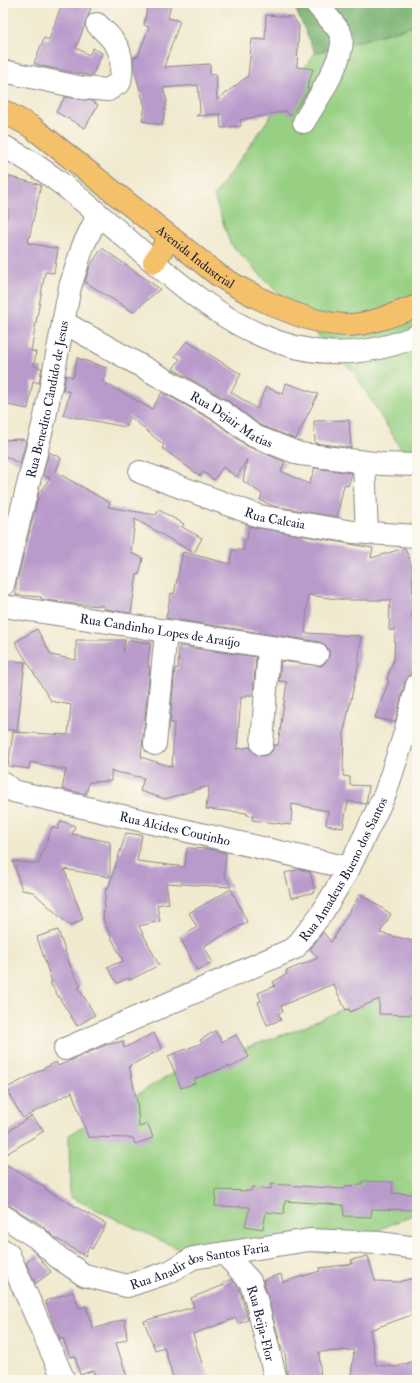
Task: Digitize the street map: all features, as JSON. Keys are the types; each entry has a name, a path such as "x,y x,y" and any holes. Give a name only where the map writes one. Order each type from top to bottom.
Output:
{"main road":[{"name":"Avenida Industrial","path":"3,111 32,127 218,275 244,292 289,312 322,321 350,325 389,316 417,306"},
{"path":"154,262 170,237"}],"street":[{"path":"304,122 328,81 341,54 342,35 316,3"},
{"path":"3,71 83,88 108,90 120,82 123,64 116,42 97,24"},
{"path":"3,146 28,159 53,176 185,288 230,321 266,338 313,352 336,354 367,352 417,336"},
{"name":"Rua Benedito Cândido de Jesus","path":"3,585 45,417 70,287 83,246 98,215"},
{"name":"Rua Dejair Matias","path":"63,322 221,411 254,436 300,454 364,463 417,465"},
{"path":"364,463 367,533"},
{"name":"Rua Calcaia","path":"140,472 259,516 367,533 417,536"},
{"name":"Rua Candinho Lopes de Araújo","path":"3,606 166,633 316,654"},
{"path":"154,744 166,633"},
{"path":"262,744 269,648"},
{"name":"Rua Amadeus Bueno dos Santos","path":"65,1049 295,948 322,913 349,868 385,794 411,733 417,686"},
{"name":"Rua Alcides Coutinho","path":"3,783 13,791 349,868"},
{"name":"Rua Anadir dos Santos Faria","path":"3,1216 38,1238 59,1258 84,1275 127,1286 169,1272 193,1258 309,1240 379,1243 417,1248"},
{"path":"3,1250 9,1255 64,1380"},
{"name":"Rua Beija-Flor","path":"224,1253 250,1281 256,1299 276,1380"}],"green space":[{"path":"293,3 417,3 417,25 315,53"},
{"path":"417,25 417,475 355,374 230,243 214,196 315,53"},
{"path":"417,975 417,1213 328,1252 185,1252 70,1197 69,1135 173,1073 302,1028"}],"building":[{"path":"62,3 78,3 91,8 76,48 89,55 93,48 102,53 92,76 41,66 34,63 44,38 49,40"},
{"path":"148,3 171,3 168,18 180,21 164,67 210,64 210,75 216,74 217,100 248,76 252,39 265,40 266,15 293,17 299,26 297,67 313,69 307,88 309,89 290,116 286,111 240,120 241,126 221,128 220,114 196,116 200,113 198,85 163,88 167,101 162,125 142,121 145,107 134,69 133,58 138,56 149,27 144,25"},
{"path":"65,97 92,101 98,105 85,128 56,112"},
{"path":"3,175 41,185 28,243 58,249 54,273 45,272 31,351 36,352 34,366 42,368 39,383 33,381 28,409 3,404 3,235 9,205 3,204"},
{"path":"102,248 160,289 133,312 85,282 90,266"},
{"path":"187,341 241,374 231,392 257,409 266,387 283,394 286,383 318,394 296,439 260,425 227,400 173,369 180,359 175,356"},
{"path":"77,358 107,368 103,382 152,409 162,392 214,421 247,446 285,462 281,471 309,484 315,468 352,473 348,486 344,485 337,517 273,506 260,500 262,494 243,481 247,459 237,477 223,467 214,480 203,472 200,476 162,448 164,445 129,416 126,427 63,415 70,392 63,390 66,375 73,377"},
{"path":"349,420 351,448 315,443 314,421"},
{"path":"22,439 26,441 20,464 3,455 3,440"},
{"path":"49,452 61,458 56,472 110,503 108,507 156,515 159,510 184,524 182,527 202,538 194,553 135,519 131,553 143,558 139,575 137,574 131,613 104,609 104,606 74,604 41,599 41,597 16,595 16,585 39,493 50,478 43,475"},
{"path":"249,526 373,548 371,558 405,548 408,554 413,572 412,618 414,618 415,625 412,671 405,682 395,722 375,718 389,680 387,679 394,659 395,630 389,630 390,600 345,600 308,595 305,633 361,636 358,667 344,731 343,776 350,777 350,785 369,786 366,804 348,801 343,828 326,825 328,811 292,804 291,825 252,820 253,816 247,815 247,813 206,809 209,786 165,799 140,791 144,778 111,771 111,781 89,782 86,794 62,789 66,770 30,762 29,769 8,766 13,732 68,735 71,705 51,701 15,642 37,629 51,655 76,660 76,640 125,640 123,652 129,640 150,643 148,666 150,667 141,757 172,767 174,723 170,723 175,668 178,669 179,646 256,657 253,695 241,697 237,749 250,747 255,754 261,756 267,755 272,751 274,745 278,745 287,682 279,681 281,661 321,666 326,662 329,656 329,650 325,645 319,642 166,618 171,593 174,594 183,552 230,564 232,550 244,550 244,540 247,540"},
{"path":"3,660 25,662 17,731 3,729"},
{"path":"61,821 75,826 72,834 110,842 110,877 64,869 83,919 70,926 33,892 22,890 13,861 38,864 52,827 58,829"},
{"path":"126,833 142,835 137,861 185,867 187,848 210,849 226,853 224,874 231,887 166,883 169,903 157,905 160,921 139,926 159,965 130,980 129,978 117,983 107,967 123,961 103,919 106,888 108,889"},
{"path":"299,869 310,872 315,892 291,898 285,873"},
{"path":"231,889 247,922 204,946 213,963 197,970 180,938 197,927 189,913"},
{"path":"360,894 391,914 380,933 417,942 417,999 411,998 412,1015 379,1014 379,999 350,1012 349,1009 346,1010 333,984 281,1006 283,1012 278,1013 281,1020 267,1025 258,1002 261,1001 258,993 275,986 273,982 287,974 286,971 318,958 310,949 323,932 331,942"},
{"path":"58,930 72,971 81,986 78,987 95,1015 77,1026 50,983 52,982 37,937"},
{"path":"215,1031 222,1042 236,1035 249,1057 230,1068 229,1066 194,1079 195,1083 181,1088 168,1056 202,1043 200,1040"},
{"path":"154,1033 162,1049 129,1066 137,1101 139,1127 148,1124 153,1138 135,1144 133,1138 88,1137 72,1092 23,1118 8,1093 10,1093 7,1088 56,1062 58,1066 106,1045 123,1041 124,1048"},
{"path":"31,1116 44,1131 3,1156 3,1135"},
{"path":"3,1163 106,1224 92,1249 89,1247 85,1256 54,1237 43,1226 10,1206 3,1204"},
{"path":"362,1181 393,1182 392,1193 416,1194 415,1210 372,1209 371,1217 344,1216 343,1205 285,1201 284,1214 266,1212 263,1229 245,1226 250,1207 215,1206 216,1190 251,1191 252,1187 271,1189 271,1184 344,1189 345,1186 362,1185"},
{"path":"36,1254 51,1272 35,1284 26,1263"},
{"path":"368,1256 375,1281 399,1282 417,1277 417,1313 370,1330 376,1365 396,1367 417,1360 417,1380 351,1380 354,1350 319,1352 321,1380 288,1380 285,1353 282,1350 263,1280 281,1274 283,1282 320,1271 319,1268 352,1264 351,1260"},
{"path":"231,1279 239,1288 248,1320 238,1324 236,1318 193,1334 207,1380 174,1380 164,1347 155,1350 144,1321 194,1307 191,1298 224,1285 223,1283"},
{"path":"73,1292 79,1308 86,1306 93,1329 125,1319 127,1339 116,1343 128,1380 95,1380 94,1370 80,1375 75,1356 70,1357 63,1338 60,1339 45,1301"}]}
